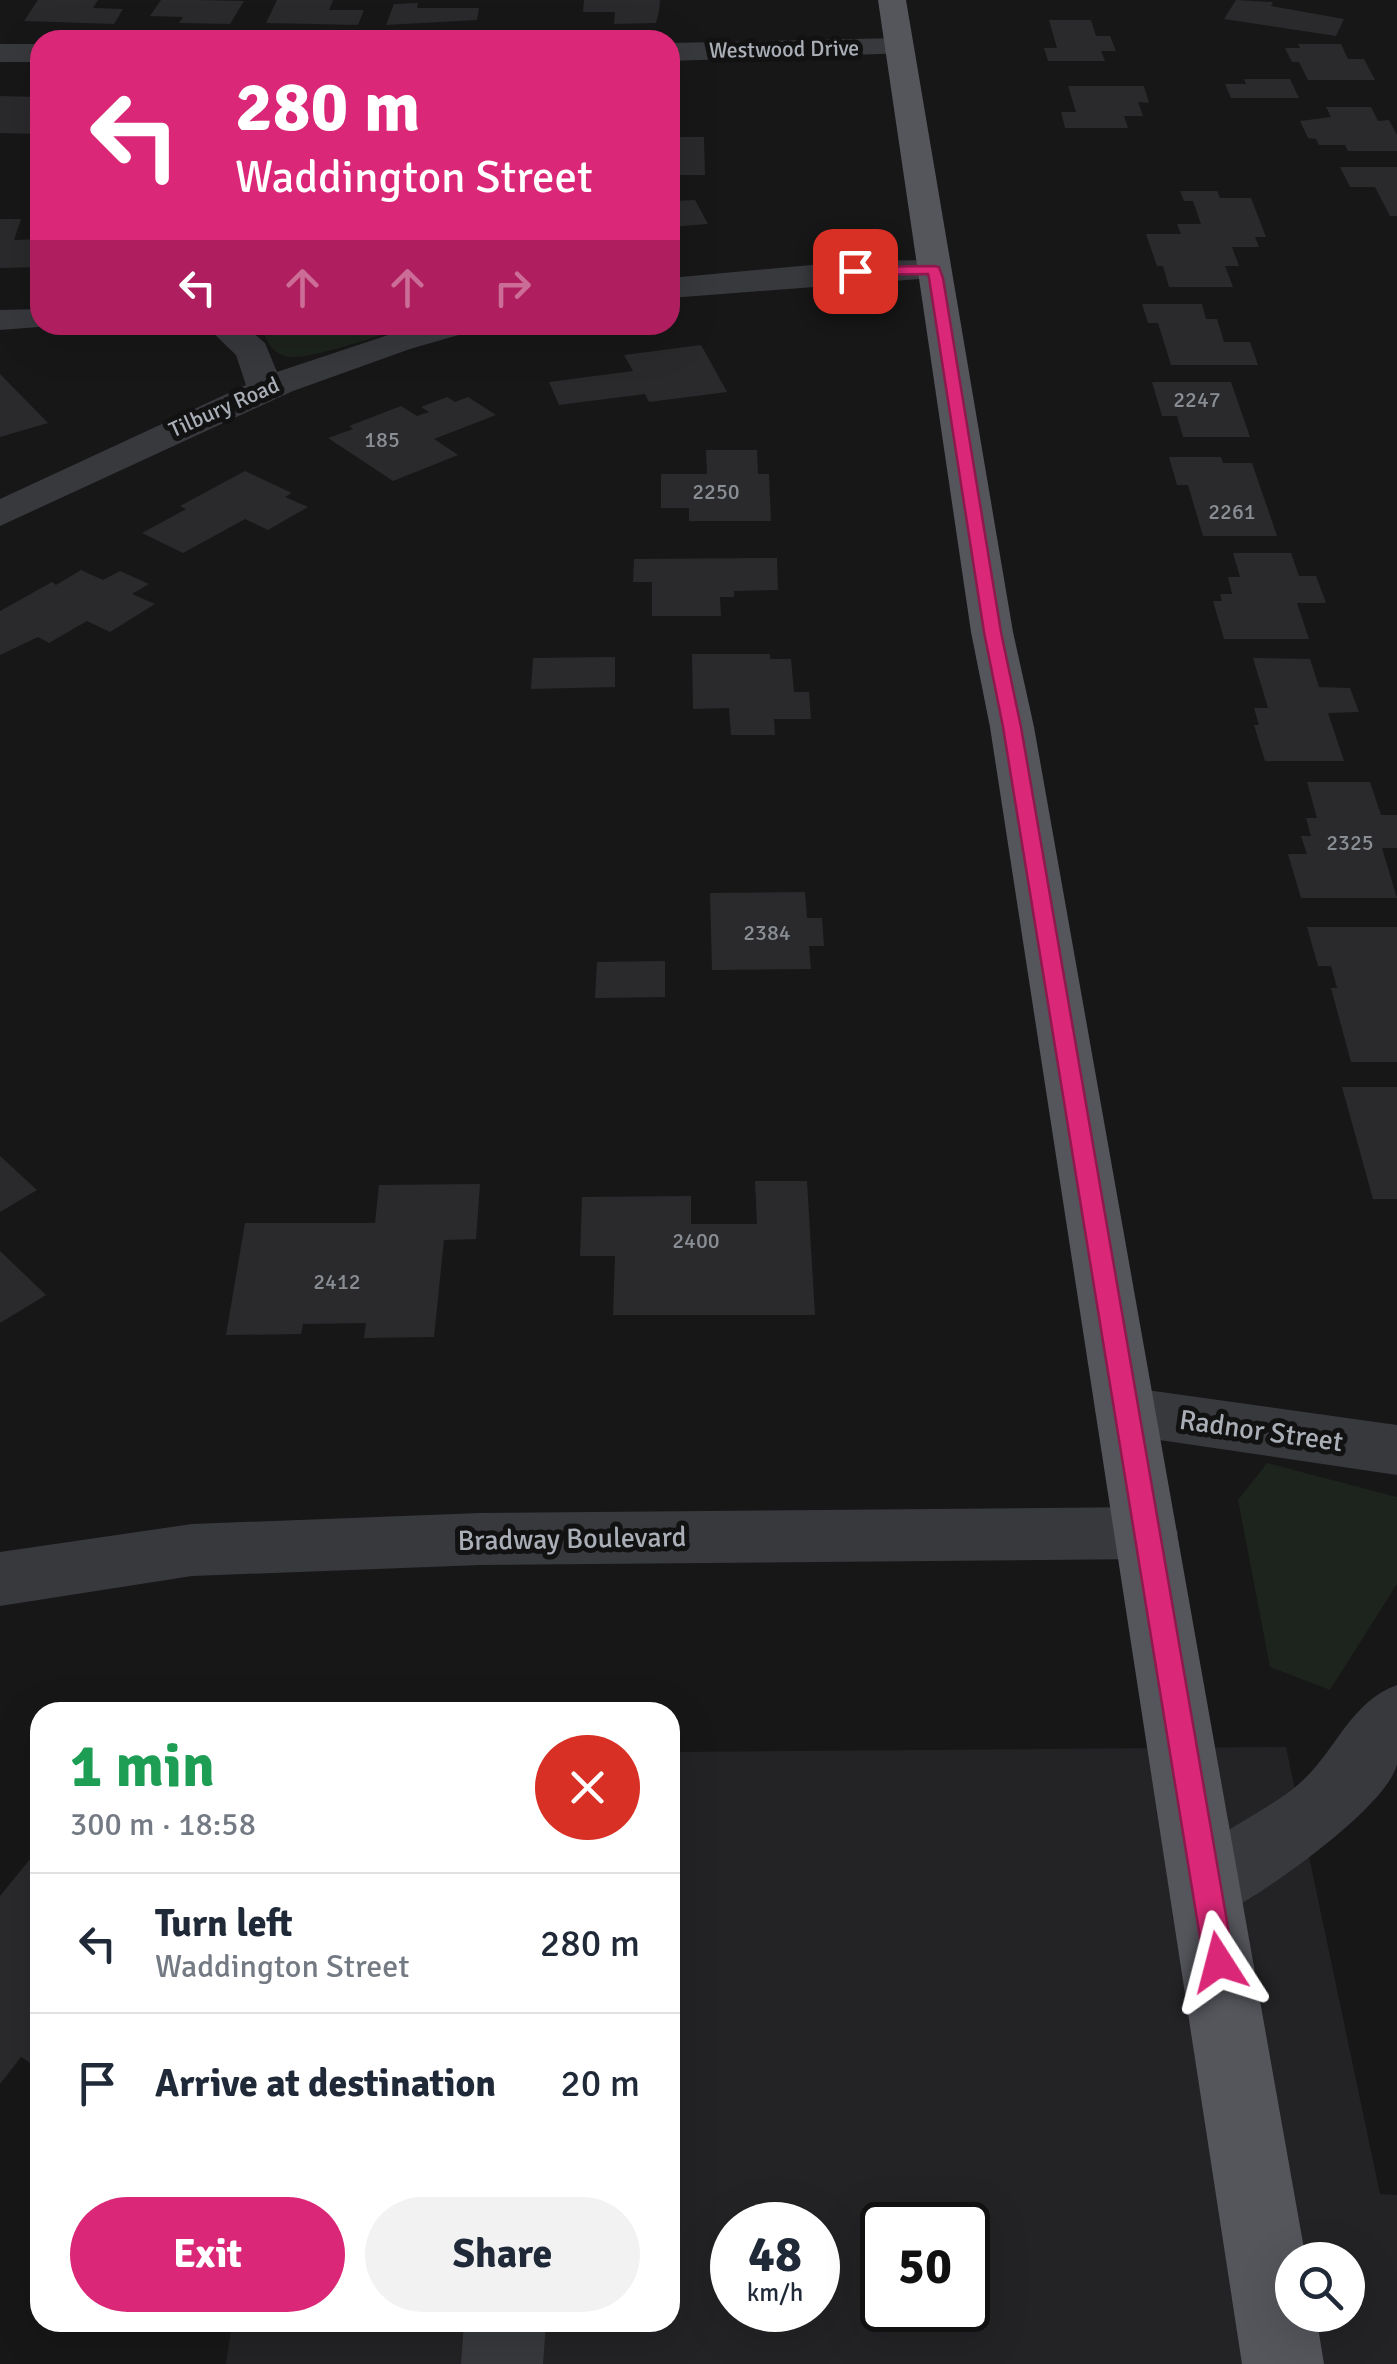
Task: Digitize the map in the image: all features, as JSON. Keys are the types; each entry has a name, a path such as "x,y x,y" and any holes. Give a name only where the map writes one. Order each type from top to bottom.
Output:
{"main road":[{"path":"892,0 1283,2364"}],"street":[{"name":"Westwood Drive","path":"680,52 899,47"},
{"path":"0,52 30,53"},
{"path":"680,287 855,271 934,270"},
{"path":"0,320 30,318"},
{"path":"235,335 252,350 264,388"},
{"name":"Tilbury Road","path":"0,514 264,388 426,335"},
{"name":"Radnor Street","path":"1125,1411 1397,1450"},
{"name":"Bradway Boulevard","path":"0,1578 192,1550 480,1539 1146,1533"},
{"path":"1207,1888 1326,1804 1397,1715"},
{"path":"502,2364 504,2332"}],"shaded area":[{"path":"265,335 381,335 295,357 284,356 271,347"},
{"path":"1267,1463 1397,1497 1397,1584 1330,1690 1270,1667 1238,1500"},
{"path":"1286,1747 1380,2194 1397,2195 1397,2364 226,2364 231,2332 680,2332 680,1752"}],"building":[{"path":"38,0 98,0 93,8 123,9 114,24 24,21"},
{"path":"161,0 244,1 230,24 179,23 183,17 150,16"},
{"path":"277,0 333,0 329,10 364,10 358,25 266,23"},
{"path":"584,0 660,0 656,23 614,24 615,12 583,12"},
{"path":"1236,0 1273,2 1271,6 1344,19 1336,36 1224,19"},
{"path":"418,3 417,8 479,8 477,20 386,25 394,4"},
{"path":"1049,20 1091,20 1096,36 1110,36 1116,51 1101,51 1105,61 1048,61 1044,48 1057,48"},
{"path":"1298,44 1341,44 1348,59 1364,59 1375,80 1308,80 1299,62 1292,62 1285,48 1300,48"},
{"path":"1244,79 1290,79 1299,98 1231,98 1225,84 1246,84"},
{"path":"1068,86 1144,86 1149,103 1138,102 1143,116 1124,116 1128,128 1065,128 1061,112 1076,112"},
{"path":"0,96 30,97 30,134 0,133"},
{"path":"1326,107 1371,107 1378,121 1389,120 1397,135 1397,151 1348,151 1345,145 1319,145 1316,139 1308,138 1300,121 1331,117"},
{"path":"680,137 704,137 705,175 680,175"},
{"path":"1340,167 1397,167 1397,216 1390,216 1375,187 1350,187"},
{"path":"1180,191 1217,191 1220,198 1251,198 1266,237 1255,237 1259,247 1232,247 1239,266 1225,266 1233,287 1169,287 1163,266 1157,266 1146,234 1181,234 1177,224 1201,224 1193,201 1184,201"},
{"path":"695,200 708,224 680,226 680,201"},
{"path":"0,219 21,219 14,240 30,239 30,267 0,268"},
{"path":"1142,304 1202,304 1206,319 1217,319 1224,342 1250,342 1258,365 1171,365 1158,323 1148,323"},
{"path":"701,345 727,392 649,402 645,394 559,405 549,382 633,371 624,355"},
{"path":"0,374 48,423 0,437"},
{"path":"1152,382 1231,382 1250,437 1183,437 1177,416 1162,416"},
{"path":"447,397 455,402 468,397 496,415 434,439 458,455 393,481 328,438 401,406 417,416 429,412 421,407"},
{"path":"706,450 757,450 758,474 769,474 771,521 689,521 689,508 661,508 661,474 707,474"},
{"path":"1169,457 1221,457 1223,463 1252,463 1277,536 1203,536 1188,485 1177,485"},
{"path":"245,471 292,493 285,497 308,507 268,530 245,519 183,553 142,533 186,509 180,506"},
{"path":"1233,553 1291,553 1299,576 1316,576 1326,603 1297,603 1309,639 1224,639 1213,601 1222,601 1220,594 1232,594 1228,577 1240,577"},
{"path":"777,558 778,590 734,591 734,597 720,597 721,616 652,616 652,582 633,582 634,559"},
{"path":"81,570 103,580 120,571 149,584 132,594 155,604 110,632 87,621 49,643 38,637 0,655 0,611"},
{"path":"692,654 770,654 770,659 791,659 794,692 809,692 811,719 774,719 775,735 731,735 729,708 693,709"},
{"path":"615,657 615,687 531,689 533,658"},
{"path":"1253,658 1310,659 1319,687 1350,688 1359,712 1328,713 1344,761 1265,761 1254,725 1259,725 1254,708 1268,708"},
{"path":"1307,782 1370,782 1381,815 1397,815 1397,848 1382,848 1397,898 1301,898 1288,854 1307,854 1301,836 1311,836 1306,818 1317,818"},
{"path":"805,892 807,918 822,918 824,946 809,946 811,969 712,970 710,893"},
{"path":"1307,927 1397,927 1397,1062 1351,1062 1331,988 1337,988 1331,966 1318,966"},
{"path":"665,961 665,997 595,998 597,962"},
{"path":"1342,1087 1397,1087 1397,1199 1373,1199"},
{"path":"0,1156 37,1190 0,1212"},
{"path":"755,1181 807,1181 815,1315 613,1315 615,1256 580,1256 582,1197 691,1196 691,1224 757,1224"},
{"path":"480,1184 476,1239 444,1240 434,1337 364,1338 366,1323 303,1324 301,1334 226,1335 245,1223 375,1223 379,1185"},
{"path":"0,1251 46,1295 0,1323"},
{"path":"30,1859 30,2063 21,2057 0,2084 0,1896"}],"route":[{"path":"855,271 934,270 936,278 992,632 1012,727 1219,1962"}]}
